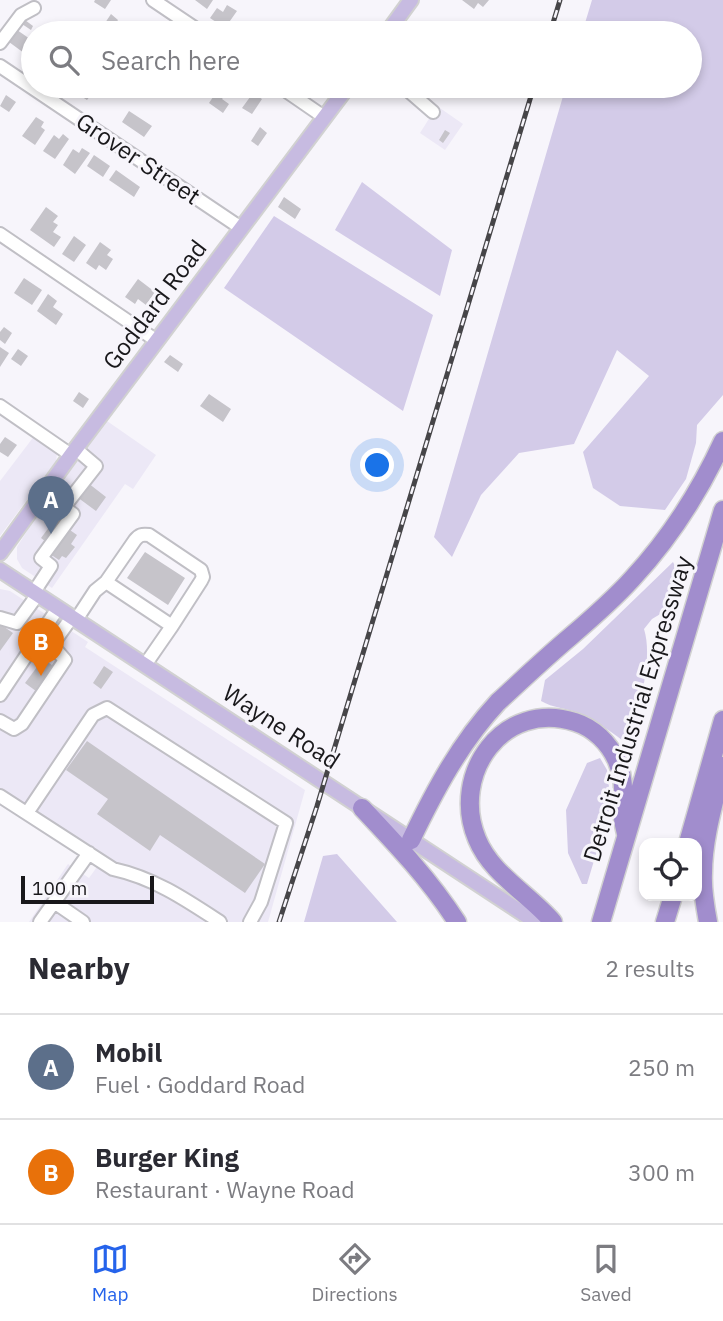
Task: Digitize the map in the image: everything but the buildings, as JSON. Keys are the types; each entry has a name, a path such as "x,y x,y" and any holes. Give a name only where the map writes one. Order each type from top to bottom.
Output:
{"highway":[{"path":"411,840 449,765 481,720 612,599 652,557 694,496 723,441"},
{"name":"Detroit Industrial Expressway","path":"601,922 723,510"},
{"path":"552,922 495,866 485,854 473,829 471,785 480,762 495,741 516,725 545,717 569,720 591,730 602,738 611,750 621,772 625,800 622,816 626,834"},
{"path":"689,838 723,720"},
{"path":"708,922 703,873 706,844 723,766"},
{"path":"362,808 420,872 457,922"},
{"path":"665,922 671,901"}],"main road":[{"path":"394,21 406,2"},
{"name":"Goddard Road","path":"0,553 339,98"},
{"name":"Wayne Road","path":"0,569 536,922"}],"street":[{"path":"153,0 184,21"},
{"path":"0,43 21,15 34,8"},
{"name":"Grover Street","path":"0,66 21,80"},
{"name":"Grover Street","path":"48,98 241,228"},
{"path":"296,98 324,117"},
{"path":"417,98 433,112"},
{"path":"0,234 157,341"},
{"path":"0,407 96,466 64,507"},
{"path":"0,618 17,623 51,566 41,558 74,514 44,492"},
{"path":"52,645 95,591 106,582 135,540 144,534 149,535 197,566 203,577 145,665"},
{"path":"106,582 172,626"},
{"path":"0,695 58,608"},
{"path":"0,722 14,729 22,724 65,660 52,645 39,637"},
{"path":"27,813 93,716 107,708 286,823 261,902 250,922"},
{"path":"0,796 113,869 131,873 173,891 220,922"},
{"path":"40,922 89,853"},
{"path":"54,902 77,920"}],"shaded area":[{"path":"592,0 723,0 723,395 697,425 696,443 686,479 665,510 620,506 593,488 583,452 649,376 617,350 574,444 519,453 481,495 452,557 434,537 562,98 702,98 702,21 586,21"},
{"path":"437,106 463,124 445,150 420,133"},
{"path":"362,182 452,250 440,296 335,230"},
{"path":"274,216 433,315 403,411 224,288"},
{"path":"107,421 156,455 133,489 125,484 52,588 22,568 17,559 17,547 39,512"},
{"path":"35,435 53,449 57,454 56,461 0,536 0,481"},
{"path":"673,562 673,587 662,613 652,619 644,629 647,642 646,671 630,746 585,716 541,701 545,680 583,649"},
{"path":"0,589 10,591 88,642 85,647 305,790 268,922 29,922 68,864 89,878 104,857 0,790"},
{"path":"600,758 607,770 611,804 587,884 582,884 568,853 566,810 587,763"},
{"path":"337,854 397,922 304,922 323,856"}],"railway":[{"path":"554,21 560,0"},
{"path":"279,922 317,806 530,98"}],"place":[{"name":"Mobil","path":"51,534"},
{"name":"Burger King","path":"41,676"}]}
